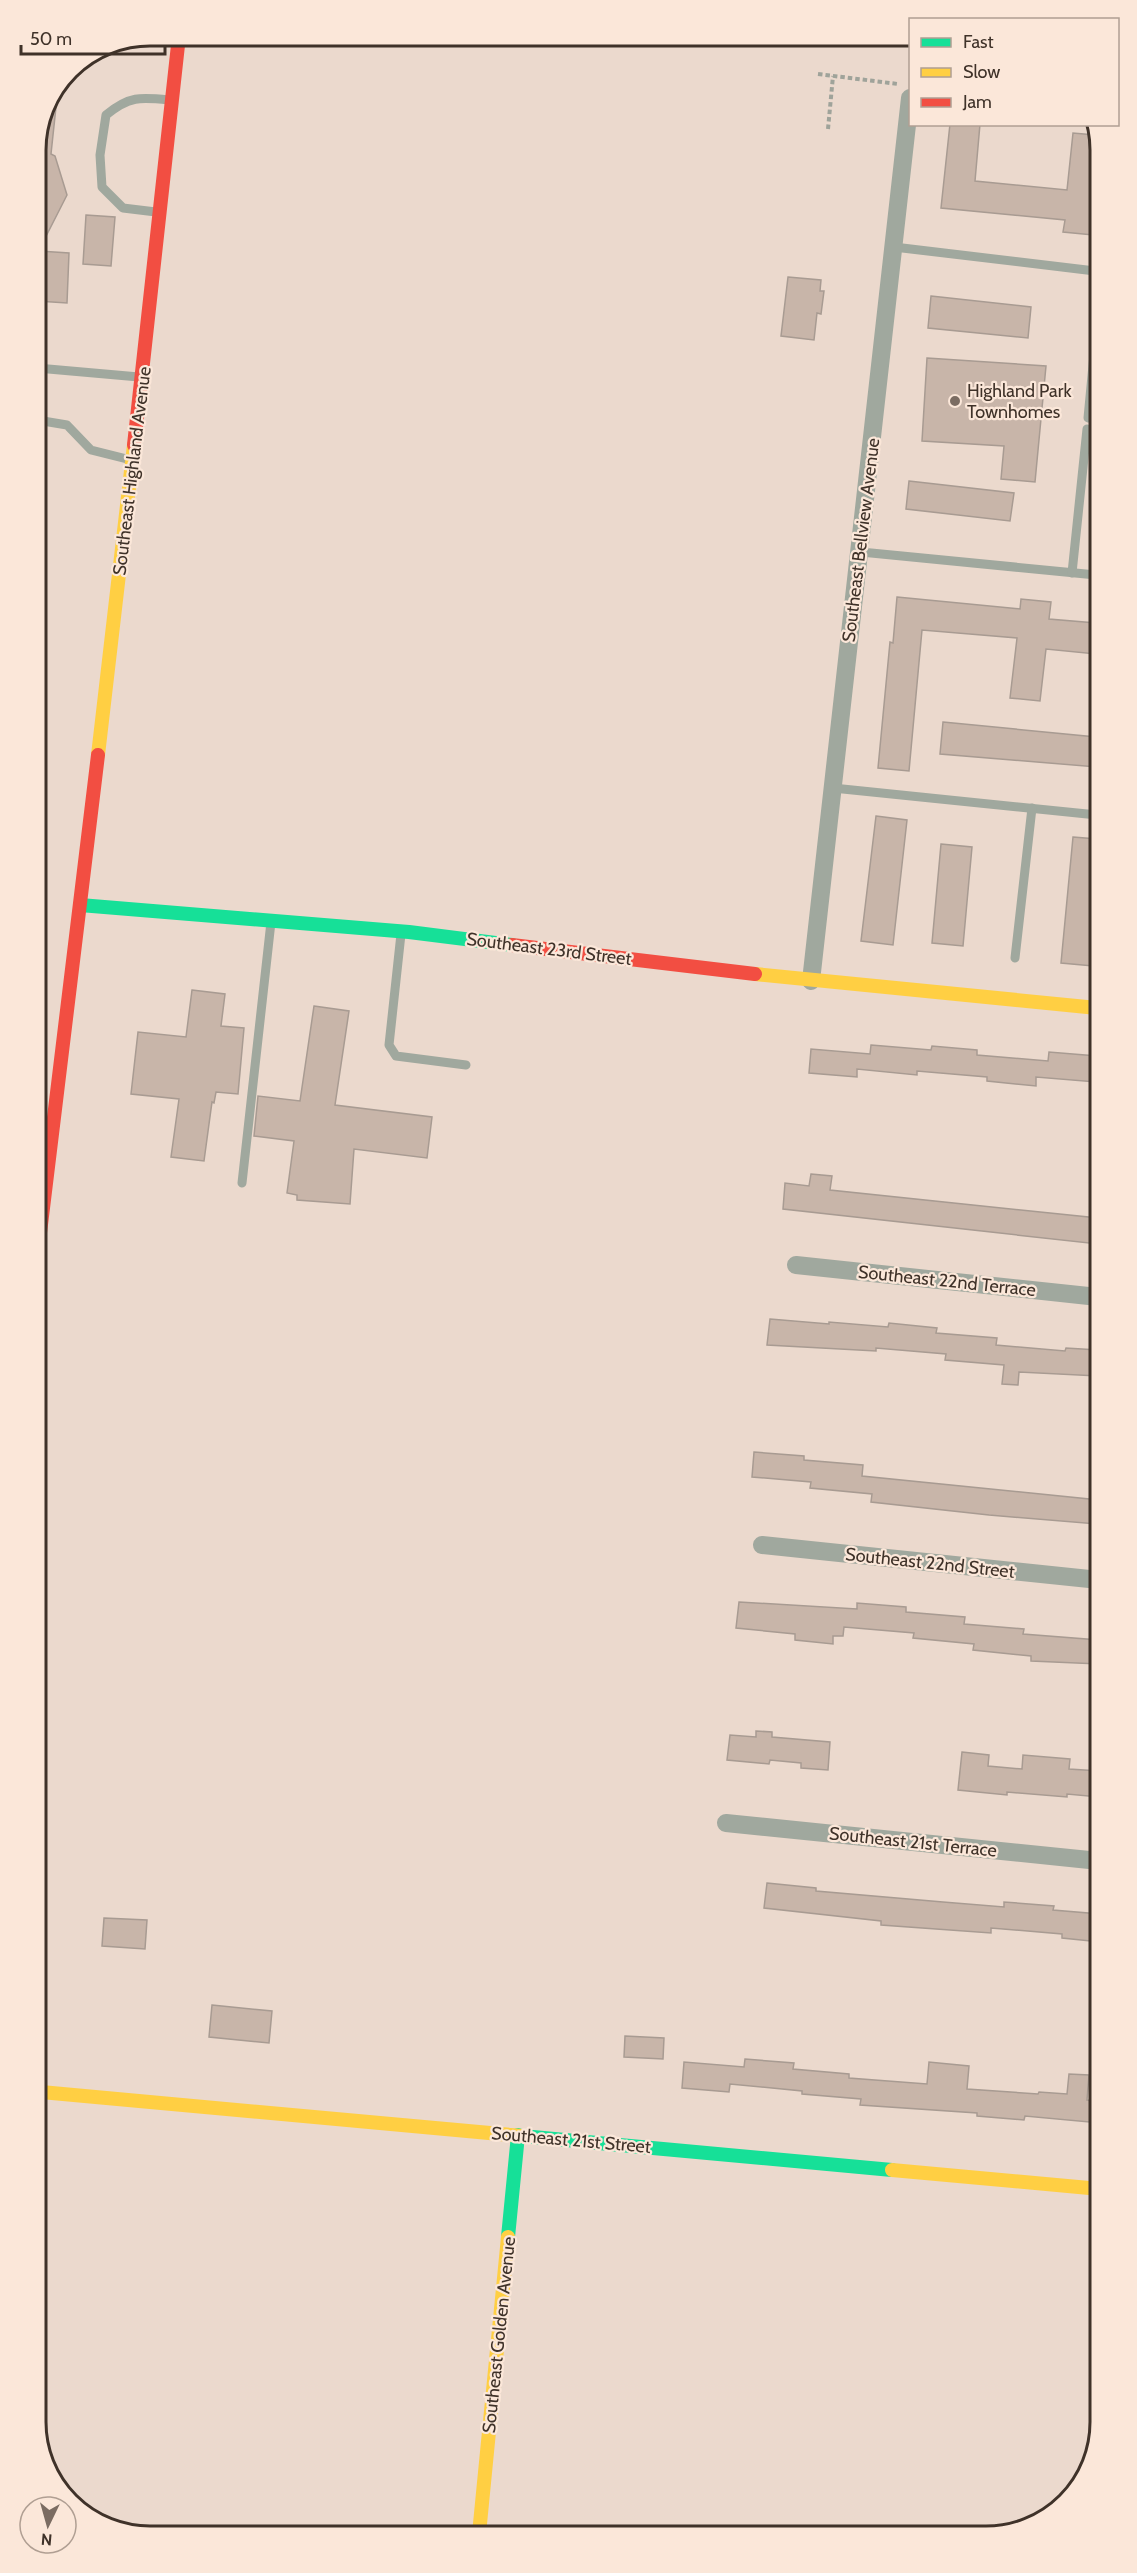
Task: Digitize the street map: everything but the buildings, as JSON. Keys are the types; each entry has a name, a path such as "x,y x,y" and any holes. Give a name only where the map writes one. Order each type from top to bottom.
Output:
{"street":[{"name":"Southeast Highland Avenue","path":"80,904 143,378 178,46"},
{"name":"Southeast Bellview Avenue","path":"811,981 861,552 909,107"},
{"name":"Southeast 23rd Street","path":"80,904 401,932 811,981 1090,1007"},
{"path":"47,1178 80,904"},
{"name":"Southeast 22nd Terrace","path":"796,1265 1090,1296"},
{"name":"Southeast 22nd Street","path":"762,1545 1090,1579"},
{"name":"Southeast 21st Terrace","path":"726,1823 1090,1860"},
{"name":"Southeast 21st Street","path":"46,2092 1090,2188"},
{"name":"Southeast Golden Avenue","path":"480,2526 518,2135"}],"lane":[{"path":"160,213 123,208 102,187 99,155 106,115 122,102 147,98 172,100"},
{"path":"894,247 1090,271"},
{"path":"47,369 143,378"},
{"path":"1088,418 1090,397"},
{"path":"47,422 67,425 91,450 133,461"},
{"path":"1072,573 1087,429"},
{"path":"861,552 1090,574"},
{"path":"833,788 1090,814"},
{"path":"1015,958 1032,808"},
{"path":"242,1183 271,920"},
{"path":"401,932 388,1046 396,1056 466,1065"}],"path":[{"path":"818,74 898,84"},
{"path":"828,129 833,75"}],"traffic: fast":[{"path":"80,905 409,932 512,945"},
{"path":"508,2237 518,2135"},
{"path":"522,2136 892,2170"}],"traffic: slow":[{"path":"98,755 134,445"},
{"path":"755,974 1090,1007"},
{"path":"46,2092 522,2136"},
{"path":"892,2170 1090,2188"},
{"path":"480,2526 508,2237"}],"traffic: jam":[{"path":"134,445 178,46"},
{"path":"47,1179 98,755"},
{"path":"512,945 755,974"}],"place":[{"name":"Highland Park Townhomes","path":"955,401"}]}
